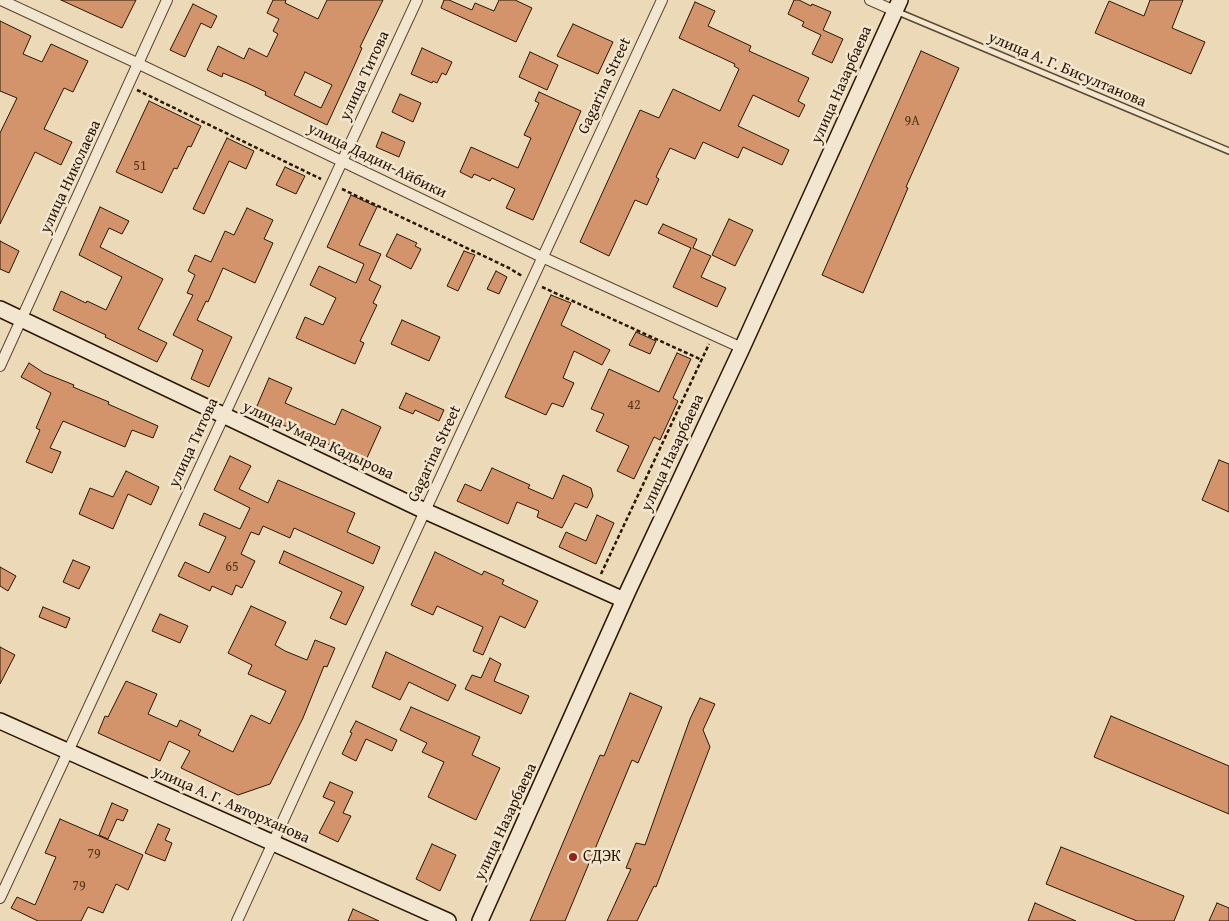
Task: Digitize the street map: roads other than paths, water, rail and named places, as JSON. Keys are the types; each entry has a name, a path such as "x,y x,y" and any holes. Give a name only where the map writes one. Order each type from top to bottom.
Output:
{"street":[{"name":"улица Дадин-Айбики","path":"1,0 542,257 742,348"},
{"name":"улица Николаева","path":"0,366 167,0"},
{"name":"улица Титова","path":"0,898 417,0"},
{"name":"Gagarina Street","path":"237,921 662,0"},
{"path":"870,0 897,5"},
{"name":"улица Назарбаева","path":"480,921 624,600 742,348 897,5"},
{"name":"улица Умара Кадырова","path":"0,309 425,511 624,600"},
{"name":"улица А. Г. Авторханова","path":"0,721 68,753 448,921"}],"lane":[{"name":"улица А. Г. Бисултанова","path":"897,5 1229,151"}],"place":[{"name":"СДЭК","path":"573,857"}]}
